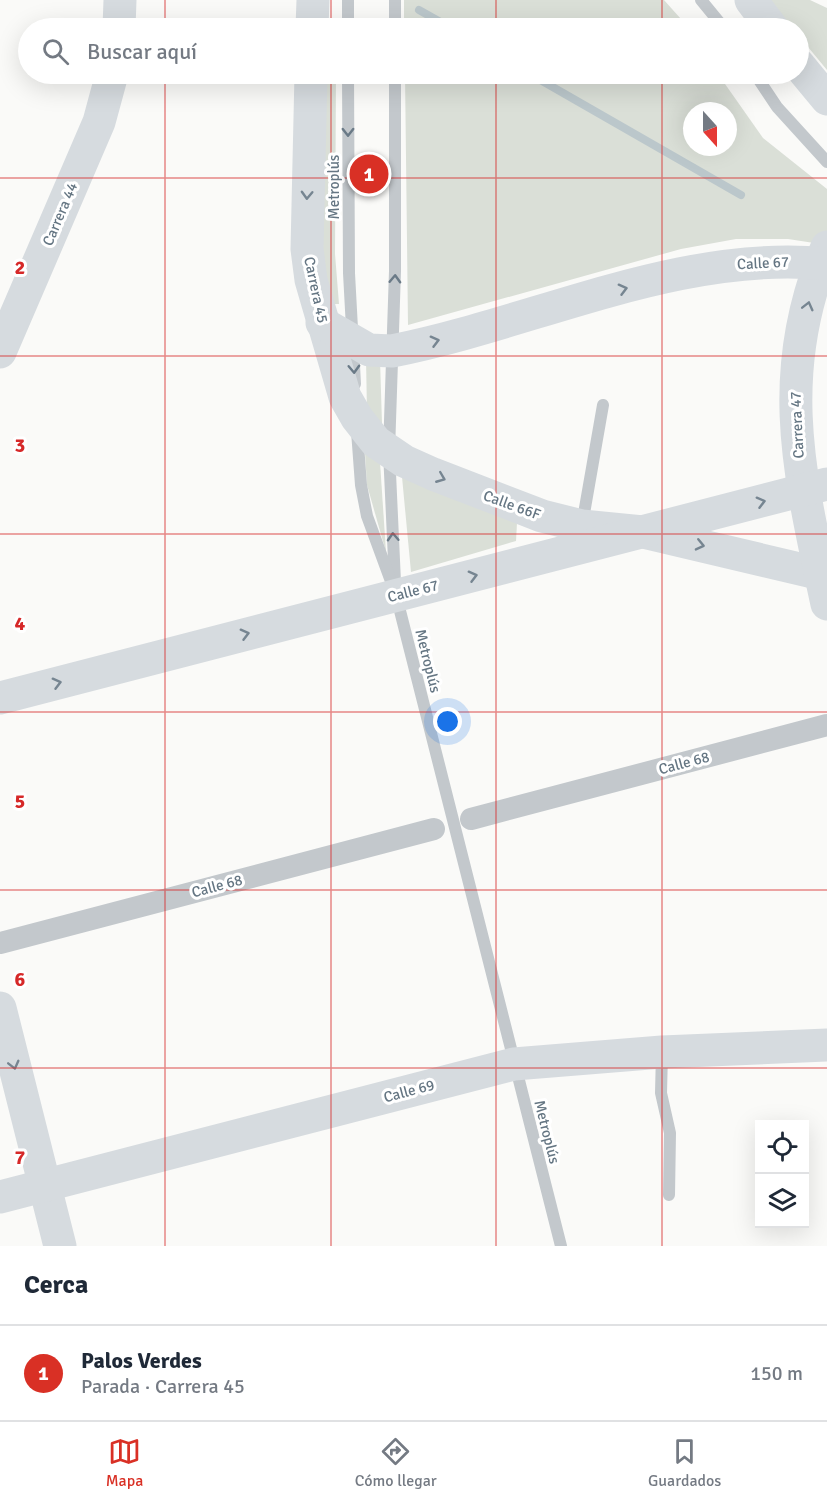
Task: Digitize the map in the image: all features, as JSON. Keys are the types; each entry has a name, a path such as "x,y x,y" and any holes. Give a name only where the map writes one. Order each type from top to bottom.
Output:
{"street":[{"path":"119,18 120,0"},
{"path":"312,18 313,0"},
{"path":"751,0 764,18"},
{"path":"809,77 827,99"},
{"name":"Carrera 44","path":"0,352 99,122 109,84"},
{"name":"Carrera 45","path":"311,84 307,249 311,280 337,375 357,418 376,441 389,451"},
{"name":"Carrera 47","path":"824,589 815,487 795,429 796,363 813,288 827,248"},
{"name":"Calle 67","path":"322,322 353,343 369,350 392,351 717,266 793,261 827,264"},
{"name":"Calle 66F","path":"389,451 433,474 509,505 582,526 643,532"},
{"name":"Calle 67","path":"0,698 815,487"},
{"path":"643,532 824,589"},
{"name":"Calle 68","path":"471,819 827,725"},
{"name":"Calle 68","path":"0,943 434,829"},
{"path":"0,1008 60,1246"},
{"name":"Calle 69","path":"0,1197 514,1064 662,1052 827,1045"}],"lane":[{"path":"348,0 348,18"},
{"path":"395,0 395,18"},
{"path":"701,0 716,18"},
{"name":"Metroplús","path":"348,84 349,273 361,485 367,516 396,595 561,1246"},
{"path":"395,84 395,271 389,451 396,595"},
{"path":"762,84 777,107 827,162"},
{"path":"582,526 603,405"},
{"path":"662,1052 661,1092 670,1133 669,1195"}],"shaded area":[{"path":"404,0 664,0 680,18 404,18"},
{"path":"768,0 810,0 827,8 827,70 809,48 809,18 783,18"},
{"path":"326,84 336,84 335,254 339,304 332,304 320,270"},
{"path":"405,84 725,84 763,138 827,189 827,245 788,239 736,239 681,249 408,325"},
{"path":"366,359 380,360 382,424 367,412"},
{"path":"365,453 380,462 386,552 367,485"},
{"path":"402,477 517,523 516,541 411,572"}],"waterway":[{"path":"419,10 433,18"},
{"path":"547,84 741,195"}],"place":[{"name":"Palos Verdes","path":"369,174"}]}
